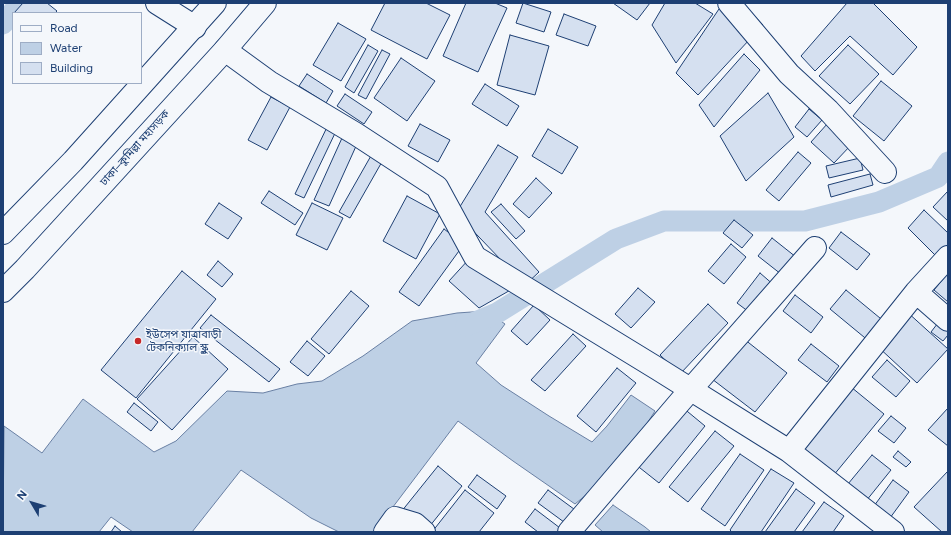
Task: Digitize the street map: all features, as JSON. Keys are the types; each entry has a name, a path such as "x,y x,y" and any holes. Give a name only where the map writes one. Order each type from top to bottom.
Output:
{"main road":[{"path":"157,3 195,27"},
{"path":"3,233 73,161 215,3"},
{"name":"ঢাকা–কুমিল্লা মহাসড়ক","path":"3,291 25,269 265,3"},
{"path":"729,3 789,74 828,110 885,172"},
{"path":"224,50 269,82 356,134 437,187 475,258 789,451 893,532"},
{"path":"569,532 815,248"},
{"path":"789,451 916,292 948,257"},
{"path":"916,292 948,320"},
{"path":"385,532 395,518 415,524 424,532"}],"water":[{"path":"486,311 505,324 476,363 501,385 592,442 607,426 631,395 655,411 639,436 609,476 575,504 458,421 374,532 339,532 311,518 241,470 192,532 133,532 111,517 99,532 3,532 4,426 42,453 83,399 154,452 176,441 227,391 263,393 297,384 322,381 363,356 412,321 457,313"},
{"path":"613,505 651,532 603,532 595,525"}],"building":[{"path":"23,3 47,3 57,11 56,12 15,12"},
{"path":"385,3 426,3 450,15 427,59 371,30"},
{"path":"466,3 495,3 507,8 478,72 443,56"},
{"path":"523,3 551,12 544,32 516,23"},
{"path":"613,3 650,3 637,20"},
{"path":"665,3 695,3 713,14 676,63 652,25"},
{"path":"723,3 742,3 763,25 698,95 676,73"},
{"path":"847,3 873,3 917,47 893,75 850,36 815,71 801,56"},
{"path":"564,14 596,26 588,46 556,35"},
{"path":"338,23 366,39 341,81 313,65"},
{"path":"510,35 549,46 535,95 497,85"},
{"path":"368,45 378,51 354,93 345,87"},
{"path":"848,45 879,74 850,104 819,76"},
{"path":"382,50 390,54 366,99 358,95"},
{"path":"744,54 760,70 714,127 699,105"},
{"path":"401,58 435,81 407,121 374,98"},
{"path":"307,74 333,91 326,103 299,86"},
{"path":"881,81 912,106 884,141 853,116"},
{"path":"485,84 519,106 507,126 472,104"},
{"path":"768,93 794,137 746,181 720,136"},
{"path":"345,94 372,112 364,124 337,106"},
{"path":"271,97 290,107 267,150 248,140"},
{"path":"809,109 822,120 807,137 795,127"},
{"path":"329,123 338,127 304,198 295,194"},
{"path":"828,123 851,145 834,163 811,142"},
{"path":"420,124 450,140 438,162 408,146"},
{"path":"548,129 578,147 562,174 532,156"},
{"path":"342,138 357,144 329,206 314,200"},
{"path":"498,145 518,157 485,212 539,272 525,285 456,213"},
{"path":"798,152 811,163 779,201 766,190"},
{"path":"372,154 383,160 350,218 339,212"},
{"path":"860,158 863,170 829,178 826,166"},
{"path":"870,174 873,185 831,197 828,185"},
{"path":"536,178 552,193 529,218 513,204"},
{"path":"269,191 303,213 295,225 261,203"},
{"path":"948,191 948,221 933,207"},
{"path":"407,196 440,214 416,259 383,241"},
{"path":"219,203 242,218 228,239 205,224"},
{"path":"312,203 343,218 327,250 296,235"},
{"path":"501,204 525,231 516,239 491,212"},
{"path":"924,210 948,233 948,244 936,256 908,228"},
{"path":"734,220 753,235 742,248 723,233"},
{"path":"444,229 464,244 419,306 399,292"},
{"path":"841,232 870,254 857,270 829,248"},
{"path":"772,238 801,261 786,278 758,256"},
{"path":"731,244 746,257 724,284 708,271"},
{"path":"470,258 514,288 479,308 449,281"},
{"path":"218,261 233,274 222,287 207,275"},
{"path":"182,271 216,299 136,398 101,370"},
{"path":"760,273 775,286 753,315 737,303"},
{"path":"948,273 948,302 934,290"},
{"path":"638,288 655,302 631,328 615,314"},
{"path":"846,290 886,323 870,342 830,309"},
{"path":"351,291 369,306 329,354 311,339"},
{"path":"795,295 823,317 811,333 783,311"},
{"path":"708,304 728,323 680,374 660,355"},
{"path":"534,305 550,320 527,345 511,331"},
{"path":"906,311 948,349 917,383 876,345"},
{"path":"211,315 280,369 269,382 200,328"},
{"path":"941,319 948,325 948,335 943,341 931,332"},
{"path":"573,334 586,346 545,391 531,380"},
{"path":"193,337 228,369 172,430 137,399"},
{"path":"744,339 787,373 755,412 712,379"},
{"path":"307,341 325,356 308,376 290,362"},
{"path":"811,344 839,366 827,382 798,360"},
{"path":"887,360 910,381 896,397 872,377"},
{"path":"617,368 636,383 596,432 577,416"},
{"path":"851,387 884,414 833,476 800,449"},
{"path":"134,403 158,422 151,431 127,412"},
{"path":"682,407 705,426 659,483 635,464"},
{"path":"948,408 948,446 928,430"},
{"path":"891,416 906,428 894,443 878,431"},
{"path":"715,431 734,446 688,502 669,487"},
{"path":"898,451 911,462 906,467 893,457"},
{"path":"740,454 764,470 725,526 701,509"},
{"path":"872,455 891,470 862,506 843,490"},
{"path":"438,466 462,486 425,532 397,517"},
{"path":"771,469 794,483 761,532 732,532 730,530"},
{"path":"948,471 948,532 942,532 914,507"},
{"path":"477,475 506,496 497,509 468,487"},
{"path":"893,480 909,492 890,518 874,506"},
{"path":"796,489 815,503 794,532 765,532"},
{"path":"465,490 494,513 479,532 432,532"},
{"path":"548,490 578,512 568,525 538,503"},
{"path":"824,502 844,516 833,532 802,532"},
{"path":"535,509 564,531 538,532 525,522"},
{"path":"115,526 122,532 111,532"}],"waterway":[{"path":"13,12 20,3"},
{"path":"3,24 12,13"},
{"path":"466,326 497,313 616,239 664,221 805,221 879,202 938,177 948,162"}],"place":[{"name":"ইউসেপ যাত্রাবাড়ী টেকনিক্যাল স্কুল","path":"138,341"}]}
